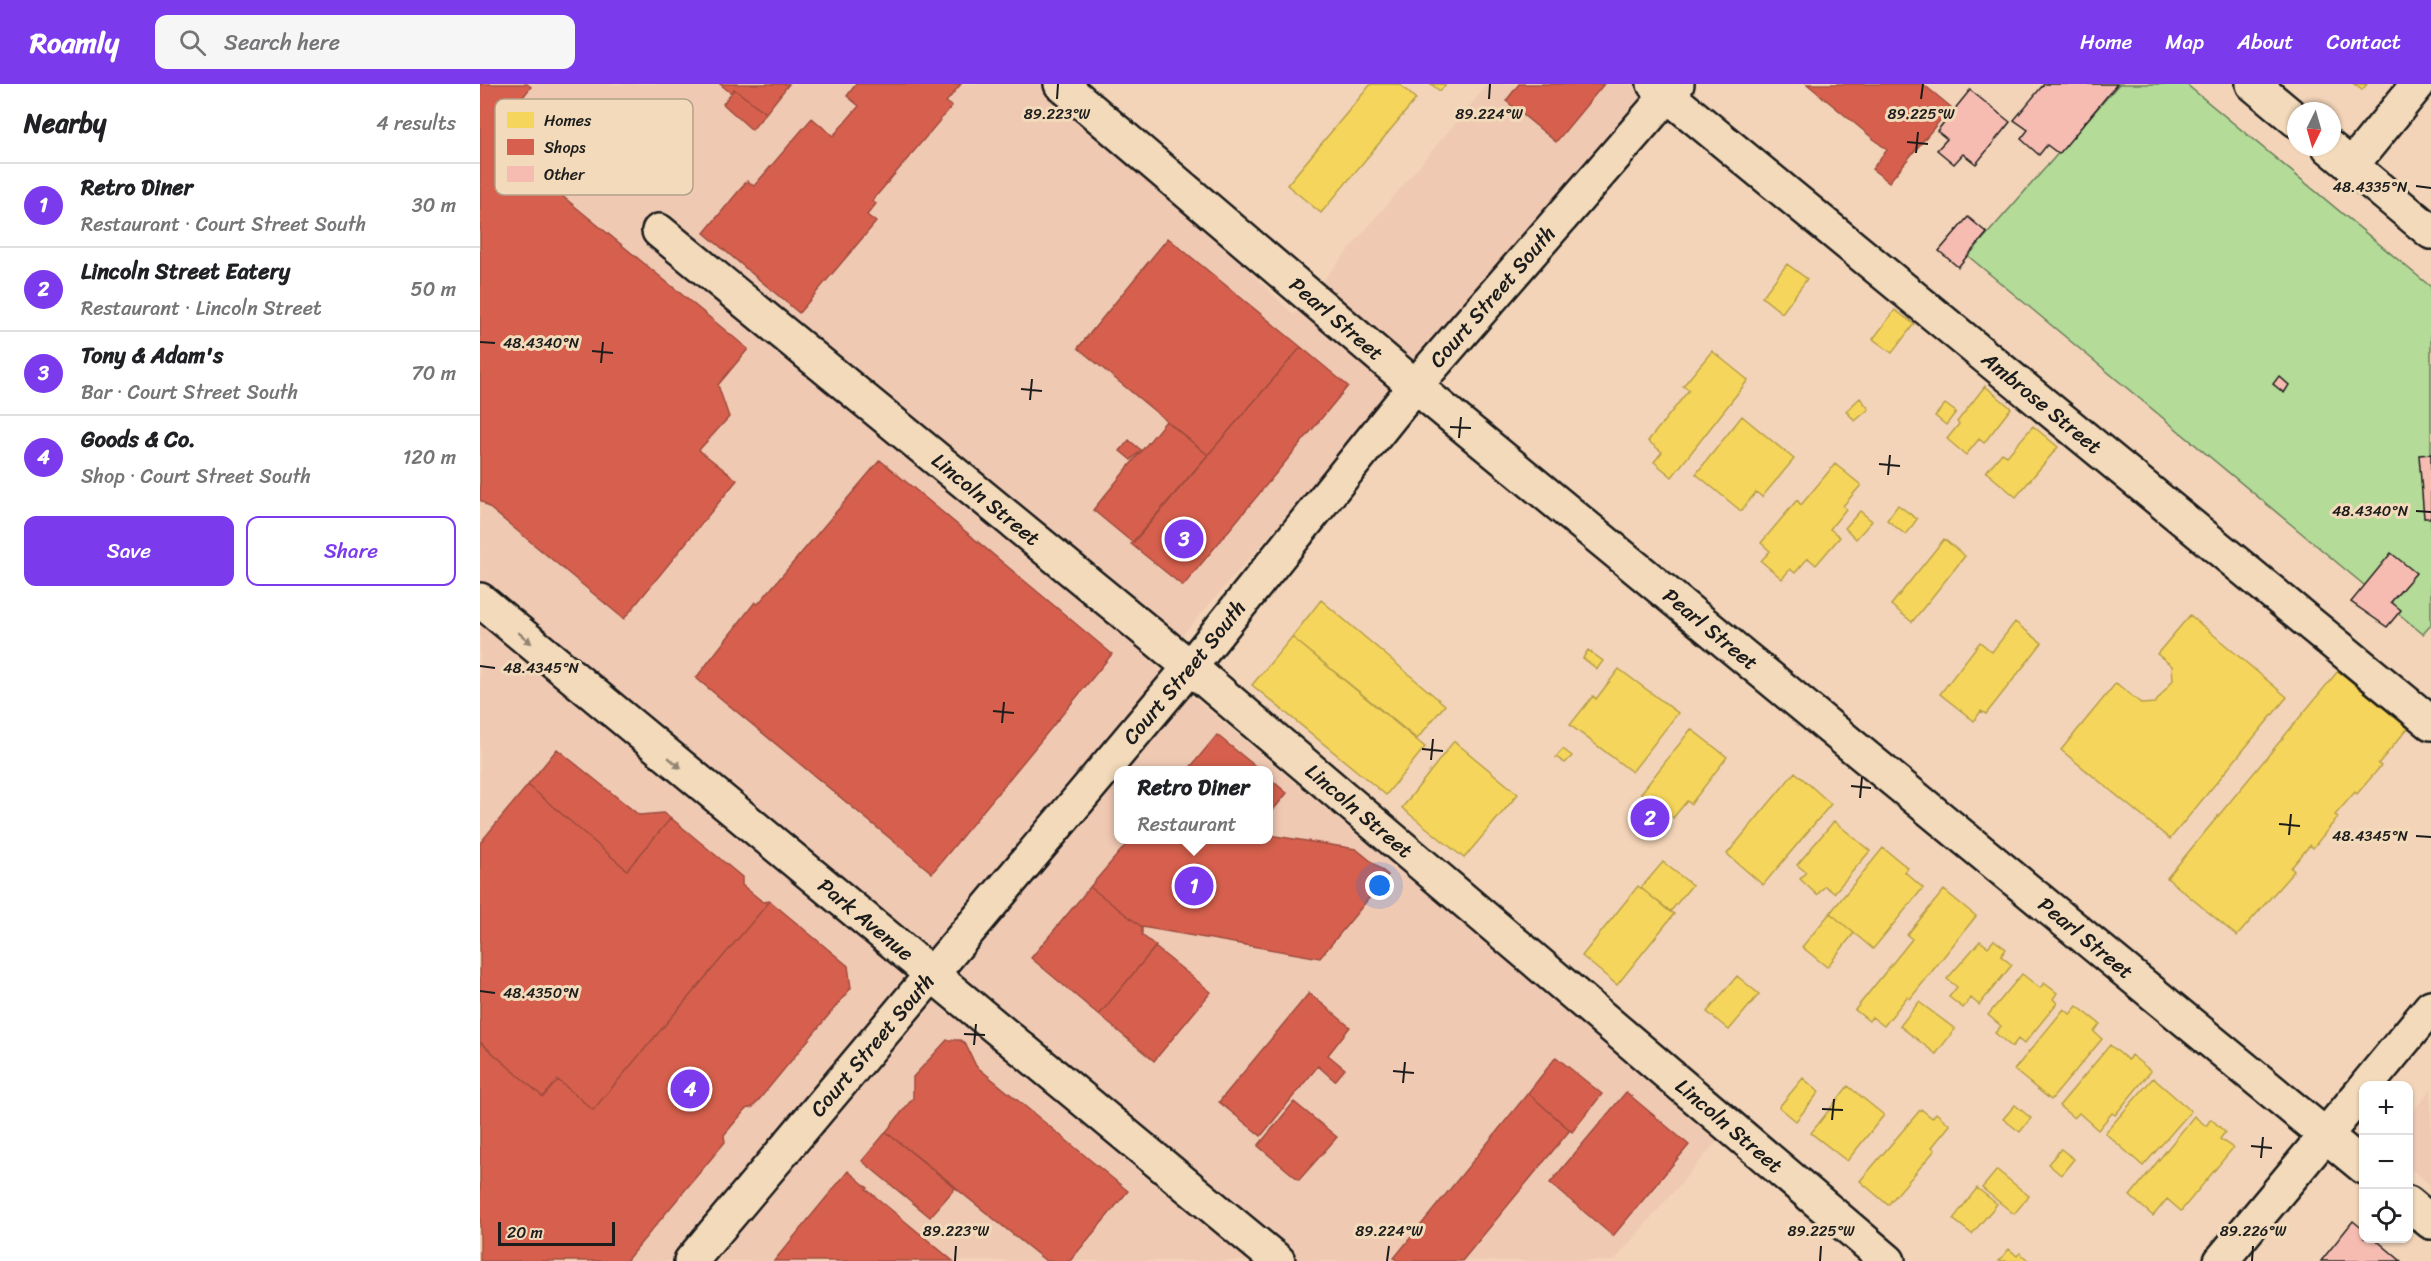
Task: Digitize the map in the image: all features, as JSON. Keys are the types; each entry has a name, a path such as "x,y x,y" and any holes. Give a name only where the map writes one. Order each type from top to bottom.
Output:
{"street":[{"name":"Pearl Street","path":"1061,84 1414,386 2359,1163"},
{"path":"2253,84 2287,112"},
{"path":"2341,155 2418,84"},
{"name":"Court Street South","path":"691,1261 1190,667 1414,386 1666,88"},
{"name":"Ambrose Street","path":"1666,88 2431,723"},
{"path":"2340,156 2431,232"},
{"name":"Lincoln Street","path":"659,231 1190,667 1888,1261"},
{"name":"Park Avenue","path":"480,600 931,976 1278,1261"},
{"path":"2370,1081 2431,1007"},
{"path":"2221,1261 2359,1094"},
{"path":"2413,1206 2431,1222"}],"shaded area":[{"path":"480,84 1059,84 1294,315 1488,84 1661,84 1156,666 1719,1139 1614,1261 480,1261"},
{"path":"2431,1089 2431,1186 2413,1170 2413,1112"}],"green space":[{"path":"2119,84 2186,84 2431,287 2431,625 2423,634 1968,256"}],"building: Homes":[{"path":"1371,84 1399,84 1416,99 1321,213 1287,185"},
{"path":"1431,84 1446,84 1440,91"},
{"path":"2354,84 2367,84 2362,90"},
{"path":"1787,264 1807,279 1782,313 1762,297"},
{"path":"1895,310 1914,324 1892,353 1873,339"},
{"path":"1712,351 1748,380 1672,477 1654,462 1662,452 1648,441 1689,390 1683,386"},
{"path":"1985,386 2011,408 1984,443 1979,439 1966,455 1947,439"},
{"path":"1860,398 1869,409 1855,421 1846,411"},
{"path":"1945,404 1956,412 1946,425 1935,416"},
{"path":"1742,416 1794,459 1762,497 1756,492 1741,511 1696,474"},
{"path":"2033,426 2058,447 2016,497 1986,472 2002,453 2007,456"},
{"path":"1835,464 1861,485 1843,506 1846,509 1830,529 1840,537 1816,565 1808,558 1795,573 1790,569 1782,579 1761,561 1770,551 1761,543 1797,500 1801,505"},
{"path":"1898,505 1917,519 1906,535 1887,520"},
{"path":"1860,511 1872,521 1856,539 1845,528"},
{"path":"1944,539 1965,556 1912,622 1891,605"},
{"path":"1321,600 1445,705 1417,739 1292,637"},
{"path":"2190,615 2287,697 2170,839 2061,750 2116,683 2142,704 2155,703 2173,680 2172,666 2157,654"},
{"path":"2015,622 2042,643 1986,714 1981,711 1974,721 1940,694 1980,642 1992,652"},
{"path":"1292,637 1425,747 1386,795 1252,685"},
{"path":"1588,650 1603,661 1597,669 1583,658"},
{"path":"1619,669 1678,713 1632,772 1570,725 1593,696 1596,699"},
{"path":"2338,671 2408,728 2378,764 2381,766 2335,815 2338,817 2313,848 2310,845 2291,868 2294,871 2237,936 2167,878"},
{"path":"1691,729 1727,757 1691,804 1687,801 1673,818 1641,793"},
{"path":"1454,741 1518,794 1464,858 1402,808"},
{"path":"1563,749 1572,756 1565,763 1556,757"},
{"path":"1795,772 1831,804 1763,885 1727,854"},
{"path":"1834,821 1870,851 1834,893 1825,886 1817,895 1800,879 1806,872 1797,865"},
{"path":"1883,848 1908,868 1905,872 1923,888 1873,949 1830,913"},
{"path":"1663,862 1692,885 1670,912 1641,888"},
{"path":"1638,886 1674,914 1617,985 1582,956"},
{"path":"1944,890 1976,916 1910,999 1907,997 1884,1026 1872,1017 1869,1021 1855,1010 1912,939 1907,935"},
{"path":"1830,913 1854,933 1827,967 1802,947"},
{"path":"1994,940 2006,949 2001,956 2012,965 1979,1005 1971,998 1963,1008 1949,997 1957,987 1947,979 1980,941 1988,947"},
{"path":"2022,974 2040,988 2044,983 2057,993 2053,999 2057,1003 2024,1044 2018,1039 2012,1047 1995,1033 2001,1026 1988,1015"},
{"path":"1737,976 1759,994 1729,1030 1707,1012"},
{"path":"1919,1002 1955,1029 1936,1054 1900,1026"},
{"path":"2077,1006 2100,1024 2094,1032 2102,1039 2051,1100 2014,1070 2064,1009 2070,1014"},
{"path":"2110,1045 2128,1060 2131,1055 2151,1071 2115,1115 2112,1113 2098,1130 2079,1113 2074,1118 2059,1106"},
{"path":"1803,1078 1819,1092 1796,1121 1779,1107"},
{"path":"2153,1078 2191,1111 2143,1166 2105,1133"},
{"path":"1848,1086 1884,1115 1847,1161 1811,1133"},
{"path":"2015,1105 2031,1118 2020,1132 2003,1119"},
{"path":"1921,1109 1932,1118 1936,1113 1950,1125 1932,1147 1935,1150 1888,1205 1860,1181"},
{"path":"2194,1116 2206,1126 2211,1119 2225,1132 2220,1139 2233,1148 2181,1211 2167,1199 2153,1216 2130,1196"},
{"path":"2061,1149 2074,1159 2061,1175 2048,1164"},
{"path":"1997,1170 2029,1196 2014,1214 1982,1188"},
{"path":"1977,1188 1997,1204 1972,1234 1953,1219"},
{"path":"2009,1249 2017,1256 2020,1253 2029,1261 1999,1261"}],"building: Shops":[{"path":"480,84 527,84 531,87 521,99 495,99 495,195 561,195 748,349 718,385 729,417 699,450 737,480 624,619 480,500"},
{"path":"720,84 789,84 766,113 734,89 731,93"},
{"path":"856,84 961,84 946,102 952,106 872,201 876,204 867,215 876,222 799,313 704,233 747,181 754,186 812,118 833,136 859,106 847,96"},
{"path":"1519,84 1604,84 1556,142 1506,101"},
{"path":"1807,84 1923,84 1951,107 1889,182 1872,169 1887,150"},
{"path":"734,89 766,113 752,130 723,104"},
{"path":"1168,238 1301,347 1208,455 1078,348"},
{"path":"1301,347 1348,386 1183,586 1131,544"},
{"path":"1166,421 1208,455 1133,543 1093,510"},
{"path":"1129,440 1141,450 1131,460 1120,451"},
{"path":"880,460 1112,654 932,873 696,678 755,602 758,604"},
{"path":"1217,735 1255,766 1191,766"},
{"path":"557,749 639,815 664,813 671,818 627,870 528,785"},
{"path":"1273,781 1287,793 1273,810"},
{"path":"528,785 627,870 671,818 742,877 742,885 763,902 770,901 593,1110 558,1080 543,1097 480,1042 480,843"},
{"path":"1273,836 1356,849 1388,875 1320,958 1142,927 1090,887 1127,844 1273,844"},
{"path":"1090,887 1142,927 1142,935 1156,946 1099,1015 1031,958"},
{"path":"770,901 848,966 851,988 753,1107 746,1109 724,1135 725,1142 626,1261 480,1261 480,1042 543,1097 558,1080 593,1110"},
{"path":"1155,947 1211,992 1154,1061 1099,1015"},
{"path":"1309,993 1350,1027 1328,1055 1345,1069 1335,1081 1318,1066 1261,1136 1219,1102"},
{"path":"947,1040 960,1040 965,1043 976,1066 1128,1191 1070,1261 1046,1261 886,1132 913,1098 913,1077"},
{"path":"1556,1057 1602,1094 1572,1132 1528,1093"},
{"path":"1626,1092 1689,1145 1613,1236 1550,1183"},
{"path":"1528,1093 1570,1130 1462,1261 1398,1261 1394,1258"},
{"path":"1294,1102 1337,1137 1299,1180 1258,1146"},
{"path":"886,1132 956,1187 930,1217 862,1161"},
{"path":"848,1171 868,1188 866,1189 953,1261 774,1261"}],"building: Other":[{"path":"2044,84 2117,84 2059,154 2047,145 2039,155 2021,139 2028,130 2014,120"},
{"path":"1970,90 2010,122 1976,164 1963,154 1954,164 1937,150 1947,139 1937,131"},
{"path":"1968,217 1987,233 1958,267 1939,251"},
{"path":"2279,376 2289,385 2284,393 2273,384"},
{"path":"2431,454 2431,518 2424,518 2419,455"},
{"path":"2391,553 2416,573 2391,602 2401,610 2387,627 2351,602"},
{"path":"2353,1221 2359,1226 2359,1243 2380,1243 2401,1261 2321,1261"}],"place":[{"name":"Tony & Adam's","path":"1184,539"},
{"name":"Lincoln Street Eatery","path":"1650,818"},
{"name":"Retro Diner","path":"1194,886"},
{"name":"Goods & Co.","path":"690,1089"}]}
